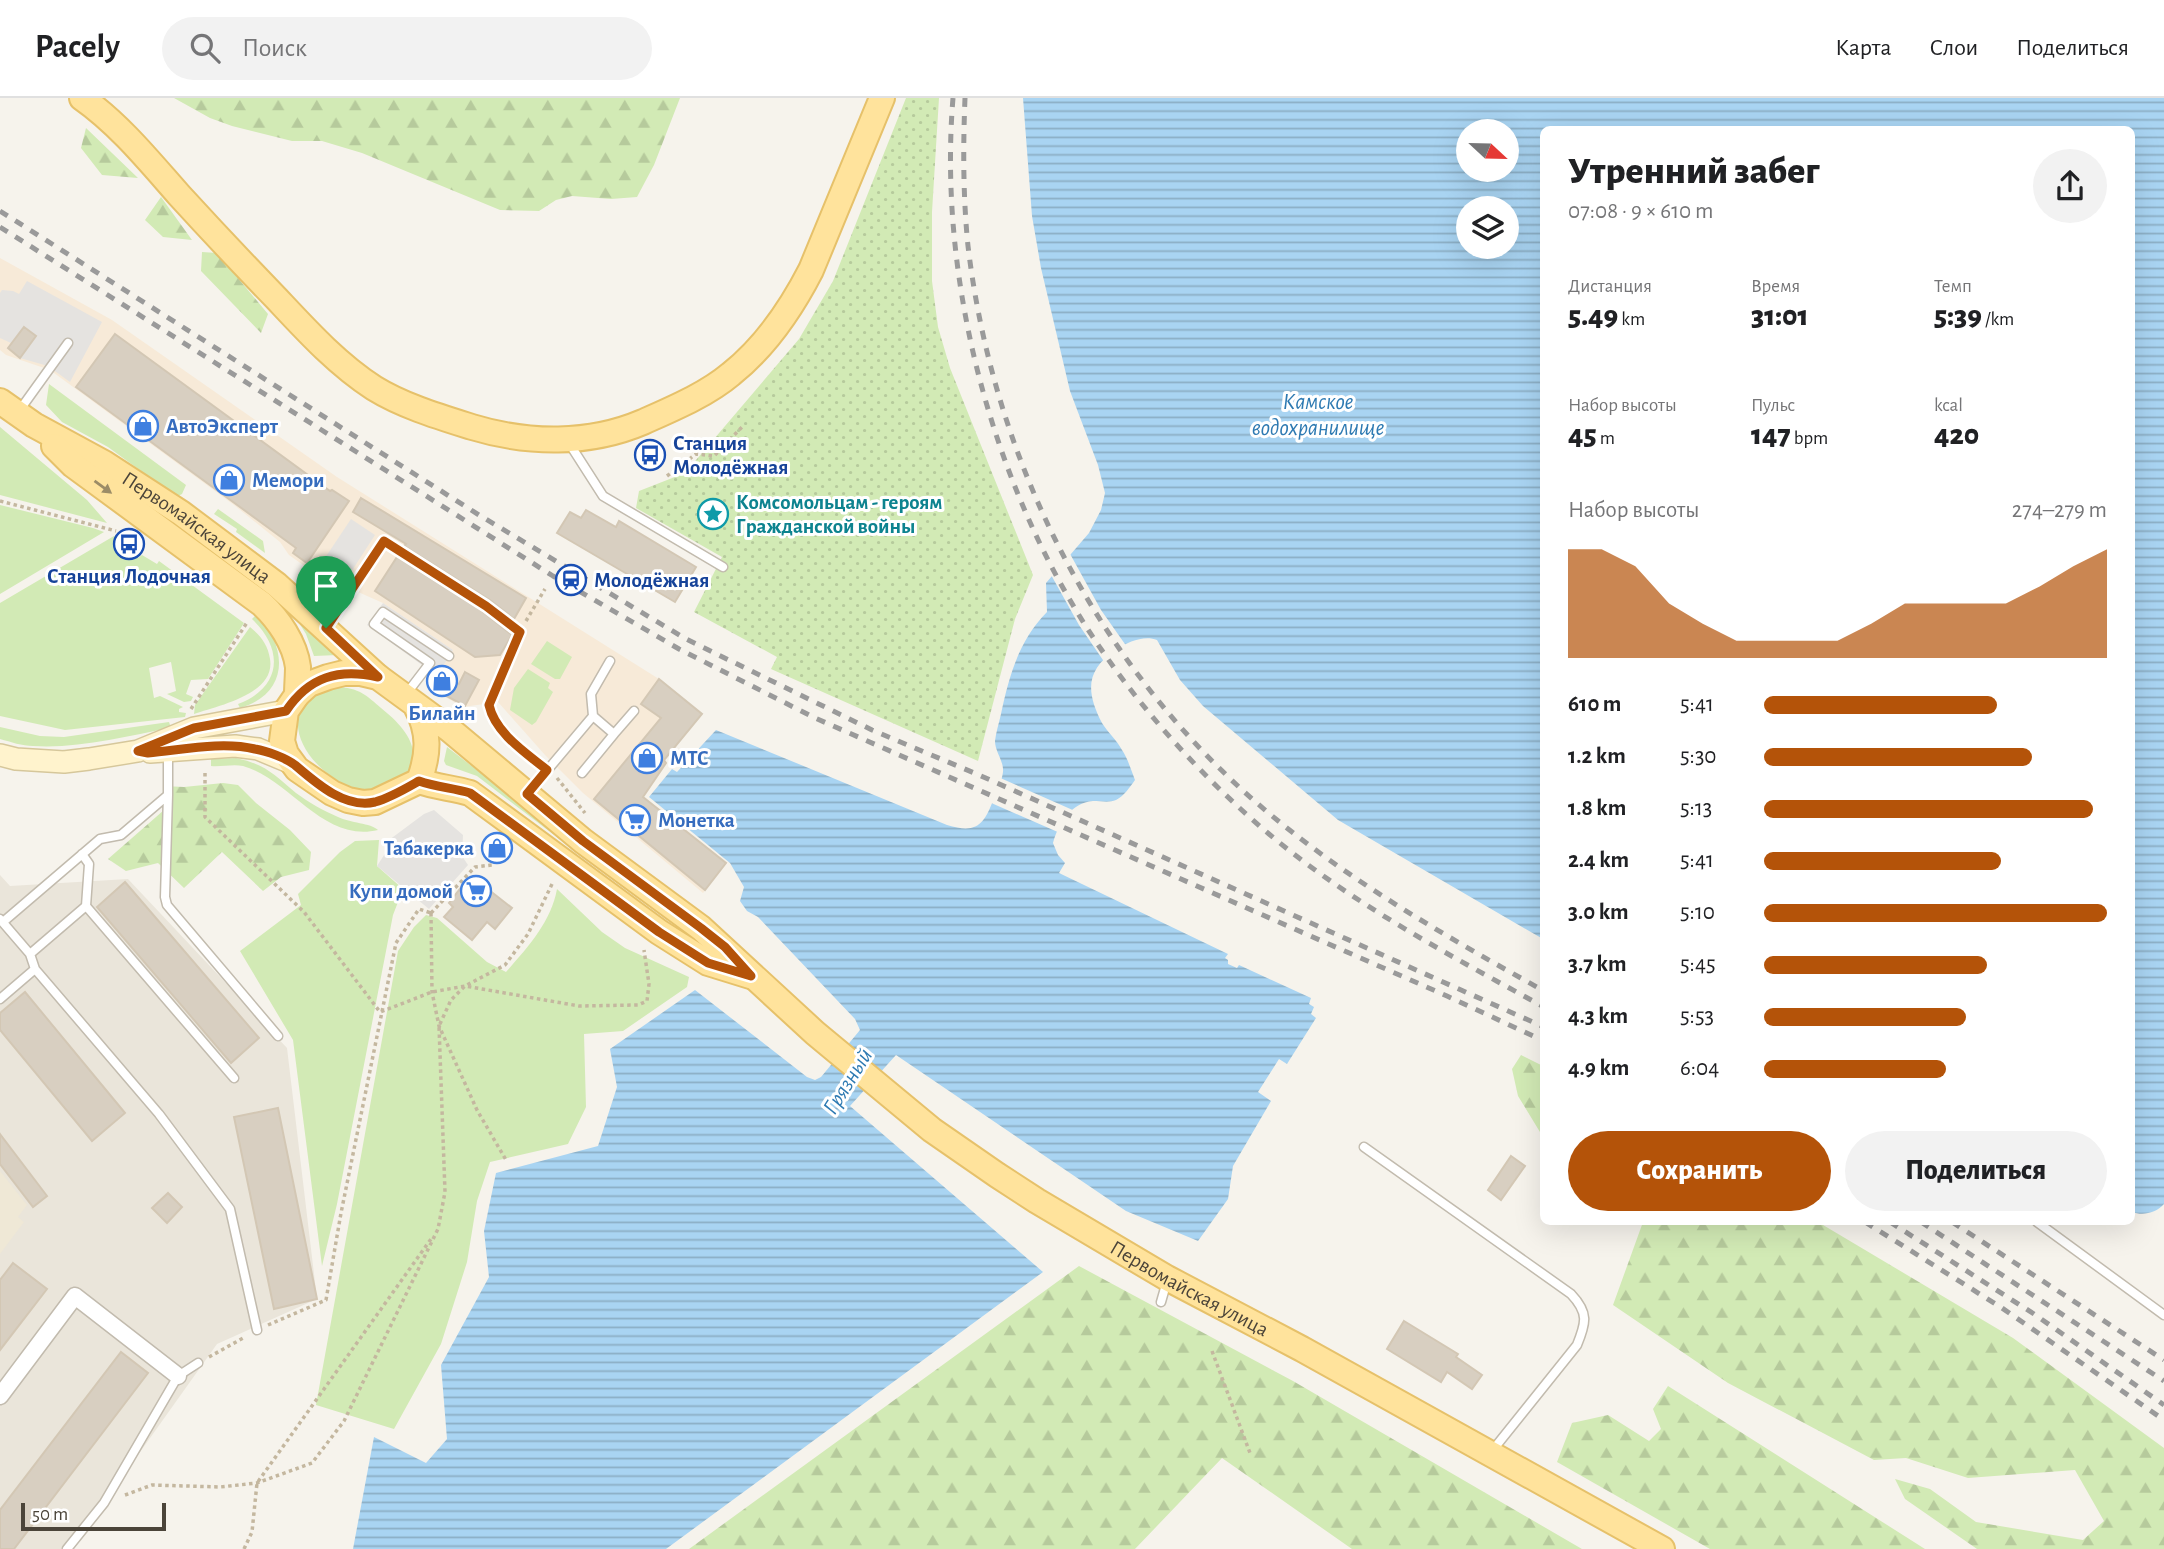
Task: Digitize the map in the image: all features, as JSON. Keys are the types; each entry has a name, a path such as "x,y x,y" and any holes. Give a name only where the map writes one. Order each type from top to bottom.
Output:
{"main road":[{"path":"82,98 124,136 295,319 351,372 402,402 467,426 513,437 568,440 608,434 679,405 731,374 770,335 799,293 811,270 882,98"},
{"name":"Первомайская улица","path":"17,413 104,463 181,513 277,585 378,677"},
{"name":"Первомайская улица","path":"17,413 73,465 274,615 292,646 298,665 291,703"},
{"path":"344,673 378,677 410,701 425,723 427,756 419,781 384,799 363,803 332,793 312,781 286,754 282,741 291,703 309,684 344,673"},
{"name":"Первомайская улица","path":"410,701 449,729 583,841 725,947 751,976 815,1034 932,1130 1007,1181 1167,1278 1302,1349 1662,1549"},
{"name":"Первомайская улица","path":"419,781 438,788 470,793 659,932 708,963 751,976"}],"street":[{"path":"0,755 16,759 64,762 138,751 194,728 291,703"},
{"path":"138,751 148,753 235,746 258,749 294,764"},
{"path":"0,1396 75,1296 178,1376"}],"lane":[{"path":"17,413 68,343"},
{"path":"568,440 603,496 723,568"},
{"path":"326,628 384,541 486,606 520,632"},
{"path":"430,663 374,624 383,612 449,656"},
{"path":"410,701 439,649"},
{"path":"610,661 591,694 593,716 614,734"},
{"path":"582,773 634,711"},
{"path":"527,794 593,716"},
{"path":"168,751 167,905 278,1036"},
{"path":"168,795 121,835 100,839 1,920 30,954 35,969 159,1114 230,1209 257,1330"},
{"path":"30,954 86,906 89,864 82,854"},
{"path":"86,906 234,1078"},
{"path":"0,999 35,969"},
{"path":"1364,1147 1572,1294 1581,1304 1585,1315 1584,1330 1577,1345 1490,1454"},
{"path":"2041,1225 2164,1315"},
{"path":"1161,1302 1167,1278"},
{"path":"67,1549 104,1503 178,1376 198,1363"}],"path":[{"path":"667,476 696,454 714,456 742,427"},
{"path":"0,501 116,531"},
{"path":"545,589 520,632 489,705 492,715 511,740 558,780 588,816"},
{"path":"193,716 190,707 248,621"},
{"path":"205,773 205,817 304,912 380,1012"},
{"path":"104,1503 152,1485 220,1487 257,1483 312,1463 344,1421 438,1229 445,1192 439,1026 432,992 431,913 475,867 492,865 514,842"},
{"path":"380,1012 432,992 464,986 505,965 528,934 556,877"},
{"path":"198,1363 257,1330 326,1300 380,1012 396,943 419,909 431,913"},
{"path":"464,986 579,1006 639,1004 647,1001 649,984 644,950"},
{"path":"464,986 451,1000 439,1026 477,1110 506,1160"},
{"path":"244,1549 252,1532 257,1483 438,1229"},
{"path":"1212,1351 1250,1453"}],"shaded area":[{"path":"0,258 112,320 337,477 659,679 702,714 664,759 666,763 643,797 726,863 703,893 583,793 498,702 463,707 429,688 453,650 383,603 313,572 289,555 280,542 234,505 50,370 6,355 0,350"},
{"path":"27,281 102,322 70,382 48,366 20,358 36,337 24,327 11,343 0,338 0,293 2,290 19,294"},
{"path":"351,519 375,535 342,586 317,570"},
{"path":"383,603 453,650 437,676 367,625"},
{"path":"434,810 463,835 462,856 468,865 429,909 377,866 386,852 385,843 424,814"},
{"path":"0,875 10,886 128,879 287,1048 317,1299 217,1344 71,1549 0,1549"},
{"path":"0,1171 27,1205 18,1217 24,1222 0,1254"}],"green space":[{"path":"174,98 680,98 654,165 637,197 611,199 572,196 556,200 539,211 500,210 362,153 322,141 292,141 232,126 210,118"},
{"path":"906,98 939,98 932,212 932,281 938,327 950,368 1033,575 1015,619 978,761 771,669 777,657 694,612 722,557 636,508 639,491 685,473 799,339 833,281"},
{"path":"86,128 138,178 102,175 81,148"},
{"path":"161,197 192,240 163,237 145,220"},
{"path":"202,252 217,253 268,314 261,333 201,271"},
{"path":"49,384 186,485 182,494 174,495 108,447 62,422 46,405"},
{"path":"0,427 87,500 107,523 0,495"},
{"path":"0,505 93,528 104,532 0,594"},
{"path":"218,509 263,541 265,553 214,514"},
{"path":"114,536 121,539 119,546 138,558 142,555 157,564 159,561 244,623 208,679 191,680 186,694 193,697 191,701 184,702 167,694 176,691 171,662 149,668 154,698 160,696 183,707 179,712 186,713 185,717 65,730 0,716 0,603"},
{"path":"256,615 274,641 279,668 268,692 240,708 238,704 263,688 274,667 270,643 252,619"},
{"path":"296,618 338,655 314,656 306,634"},
{"path":"250,627 268,649 269,671 264,681 243,697 194,714 195,705"},
{"path":"547,641 572,657 560,679 555,679 531,664"},
{"path":"528,669 550,683 548,688 553,692 532,725 510,710 514,688"},
{"path":"334,687 363,694 390,716 405,733 413,752 412,762 398,782 377,791 354,788 332,777 313,760 301,739 298,719 308,700"},
{"path":"169,722 171,728 67,746 29,746 0,739 0,727 40,736 64,737"},
{"path":"447,747 564,837 562,841 477,776 446,765 444,761"},
{"path":"236,758 263,767 327,812 378,830 358,832 340,827 308,808 276,783 243,766 211,766 211,759"},
{"path":"223,783 238,785 290,830 311,852 309,870 281,877 263,891 222,852 184,888 158,863 126,871 108,859 172,803 164,786"},
{"path":"379,840 377,866 403,889 393,915 337,1204 322,1266 293,1040 240,951 301,905 298,894 340,852 355,841"},
{"path":"557,889 602,932 625,948 689,977 687,987 623,1031 584,1034 586,1107 568,1144 490,1162 477,1201 467,1262 441,1344 394,1429 316,1405 398,951 414,927 426,915 437,918 487,962 506,972 544,923"},
{"path":"1521,1055 1540,1064 1540,1132 1518,1096 1512,1069"},
{"path":"1642,1225 1823,1225 2013,1338 2164,1448 2164,1549 1977,1549 1905,1499 1895,1479 1930,1489 1976,1522 2083,1540 2104,1521 2075,1470 1968,1478 1906,1458 1874,1460 1728,1383 1613,1305"},
{"path":"1079,1266 1293,1381 1582,1549 1352,1549 1222,1458 1135,1549 689,1549"},
{"path":"1668,1386 1925,1549 1710,1549 1557,1462 1572,1423 1608,1415 1649,1441 1661,1429 1653,1409"}],"water":[{"path":"1023,98 2164,98 2164,1204 2149,1213 2135,1213 2135,126 1540,126 1540,937 1338,820 1203,706 1180,680 1157,640 1142,639 1126,644 1099,665 1094,673 1091,692 1102,723 1124,753 1135,780 1116,800 1078,805 1067,815 1053,843 1065,863 1059,873 1228,954 1225,958 1228,964 1237,968 1239,965 1311,998 1309,1004 1314,1007 1311,1014 1316,1018 1287,1064 1279,1059 1258,1092 1271,1101 1233,1166 1228,1199 1198,1241 1126,1211 896,1055 850,1106 1043,1272 666,1549 353,1549 374,1437 426,1463 447,1439 441,1365 489,1277 484,1231 496,1173 598,1146 617,1087 610,1049 695,990 807,1077 815,1080 821,1077 860,1030 855,1019 758,917 747,911 740,901 744,887 730,863 649,797 672,769 677,772 716,730 947,825 972,828 983,821 1002,775 1003,768 995,741 1016,659 1029,634 1047,612 1046,583 1089,533 1101,510 1105,493 1098,465 1070,391 1041,268 1032,216"}],"pier":[{"path":"1069,552 1101,610 1127,647 1105,663 1079,625 1050,573"},
{"path":"998,777 1075,811 1060,833 989,802"}],"building":[{"path":"24,327 36,336 20,358 8,348"},
{"path":"115,334 330,491 349,501 307,563 293,553 296,548 76,387"},
{"path":"361,498 526,598 514,619 490,600 404,546 406,544 353,512"},
{"path":"586,510 616,527 619,521 696,567 675,602 557,533 570,512 581,518"},
{"path":"397,557 482,611 512,635 500,655 475,657 375,591"},
{"path":"465,672 479,680 465,706 441,693 448,679 459,684"},
{"path":"659,679 702,714 664,760 666,763 643,797 726,863 705,890 594,799 661,718 641,704"},
{"path":"475,879 512,908 495,929 487,922 472,940 444,917 453,907 449,903 463,885 468,889"},
{"path":"125,882 259,1038 231,1063 97,907"},
{"path":"25,992 125,1113 92,1141 0,1030 0,1013"},
{"path":"278,1108 317,1299 274,1309 234,1117"},
{"path":"0,1134 47,1196 33,1207 0,1164"},
{"path":"1511,1156 1525,1166 1501,1200 1488,1190"},
{"path":"168,1193 182,1207 167,1223 152,1208"},
{"path":"13,1263 47,1289 0,1350 0,1280"},
{"path":"1404,1321 1458,1354 1456,1357 1482,1375 1472,1389 1447,1372 1441,1382 1387,1349"},
{"path":"121,1352 148,1373 14,1549 0,1549 0,1510"}],"railway":[{"path":"953,98 950,161 953,226 961,290 974,355 1012,480 1038,539 1087,628 1157,723 1211,781 1269,834 1333,883 1367,905 1437,948 1540,1005"},
{"path":"965,98 964,172 968,246 982,328 1002,407 1030,485 1066,560 1107,631 1156,697 1210,759 1271,815 1369,887 1540,989"},
{"path":"0,211 479,515 686,639 872,730 1540,1025"},
{"path":"0,227 553,576 679,649 815,718 1540,1039"},
{"path":"1870,1225 2002,1308 2164,1420"},
{"path":"1895,1225 2034,1314 2164,1405"},
{"path":"1926,1225 2164,1381"},
{"path":"1957,1225 2164,1360"}],"place":[{"name":"АвтоЭксперт","path":"143,426"},
{"name":"Станция Молодёжная","path":"650,455"},
{"name":"Мемори","path":"229,480"},
{"name":"Комсомольцам - героям Гражданской войны","path":"713,514"},
{"name":"Станция Лодочная","path":"129,544"},
{"name":"Молодёжная","path":"571,580"},
{"name":"Билайн","path":"442,681"},
{"name":"МТС","path":"647,758"},
{"name":"Монетка","path":"635,820"},
{"name":"Табакерка","path":"497,848"},
{"name":"Купи домой","path":"476,891"}],"route":[{"path":"384,541 486,606 520,632 489,705 492,715 511,740 547,770 527,794 583,841 725,947 751,976 708,963 659,932 470,793 438,788 419,781 384,799 363,803 332,793 312,781 294,764 258,749 235,746 148,753 138,751 194,728 286,711 296,695 309,684 328,677 361,673 378,677 326,628 384,541"}],"water label":[{"name":"Камское водохранилище","path":"1318,414"},
{"name":"Грязный","path":"847,1081"}]}
